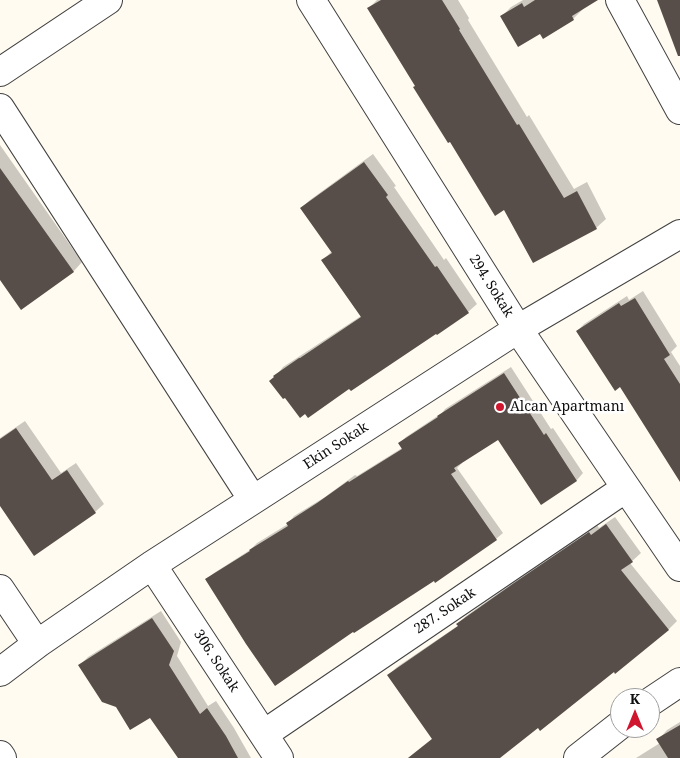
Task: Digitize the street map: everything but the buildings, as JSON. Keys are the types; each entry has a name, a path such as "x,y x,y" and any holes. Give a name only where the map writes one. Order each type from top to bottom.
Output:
{"street":[{"path":"0,72 108,0"},
{"name":"294. Sokak","path":"311,0 518,329 680,567"},
{"path":"620,0 680,110"},
{"path":"0,108 253,500"},
{"name":"Ekin Sokak","path":"0,672 37,644 152,565 518,329 680,234"},
{"name":"287. Sokak","path":"264,734 626,488"},
{"name":"306. Sokak","path":"152,565 279,758"},
{"path":"0,589 37,644"},
{"path":"660,695 680,682"},
{"path":"578,758 610,734"}],"place":[{"name":"Alcan Apartmanı","path":"500,407"}]}
